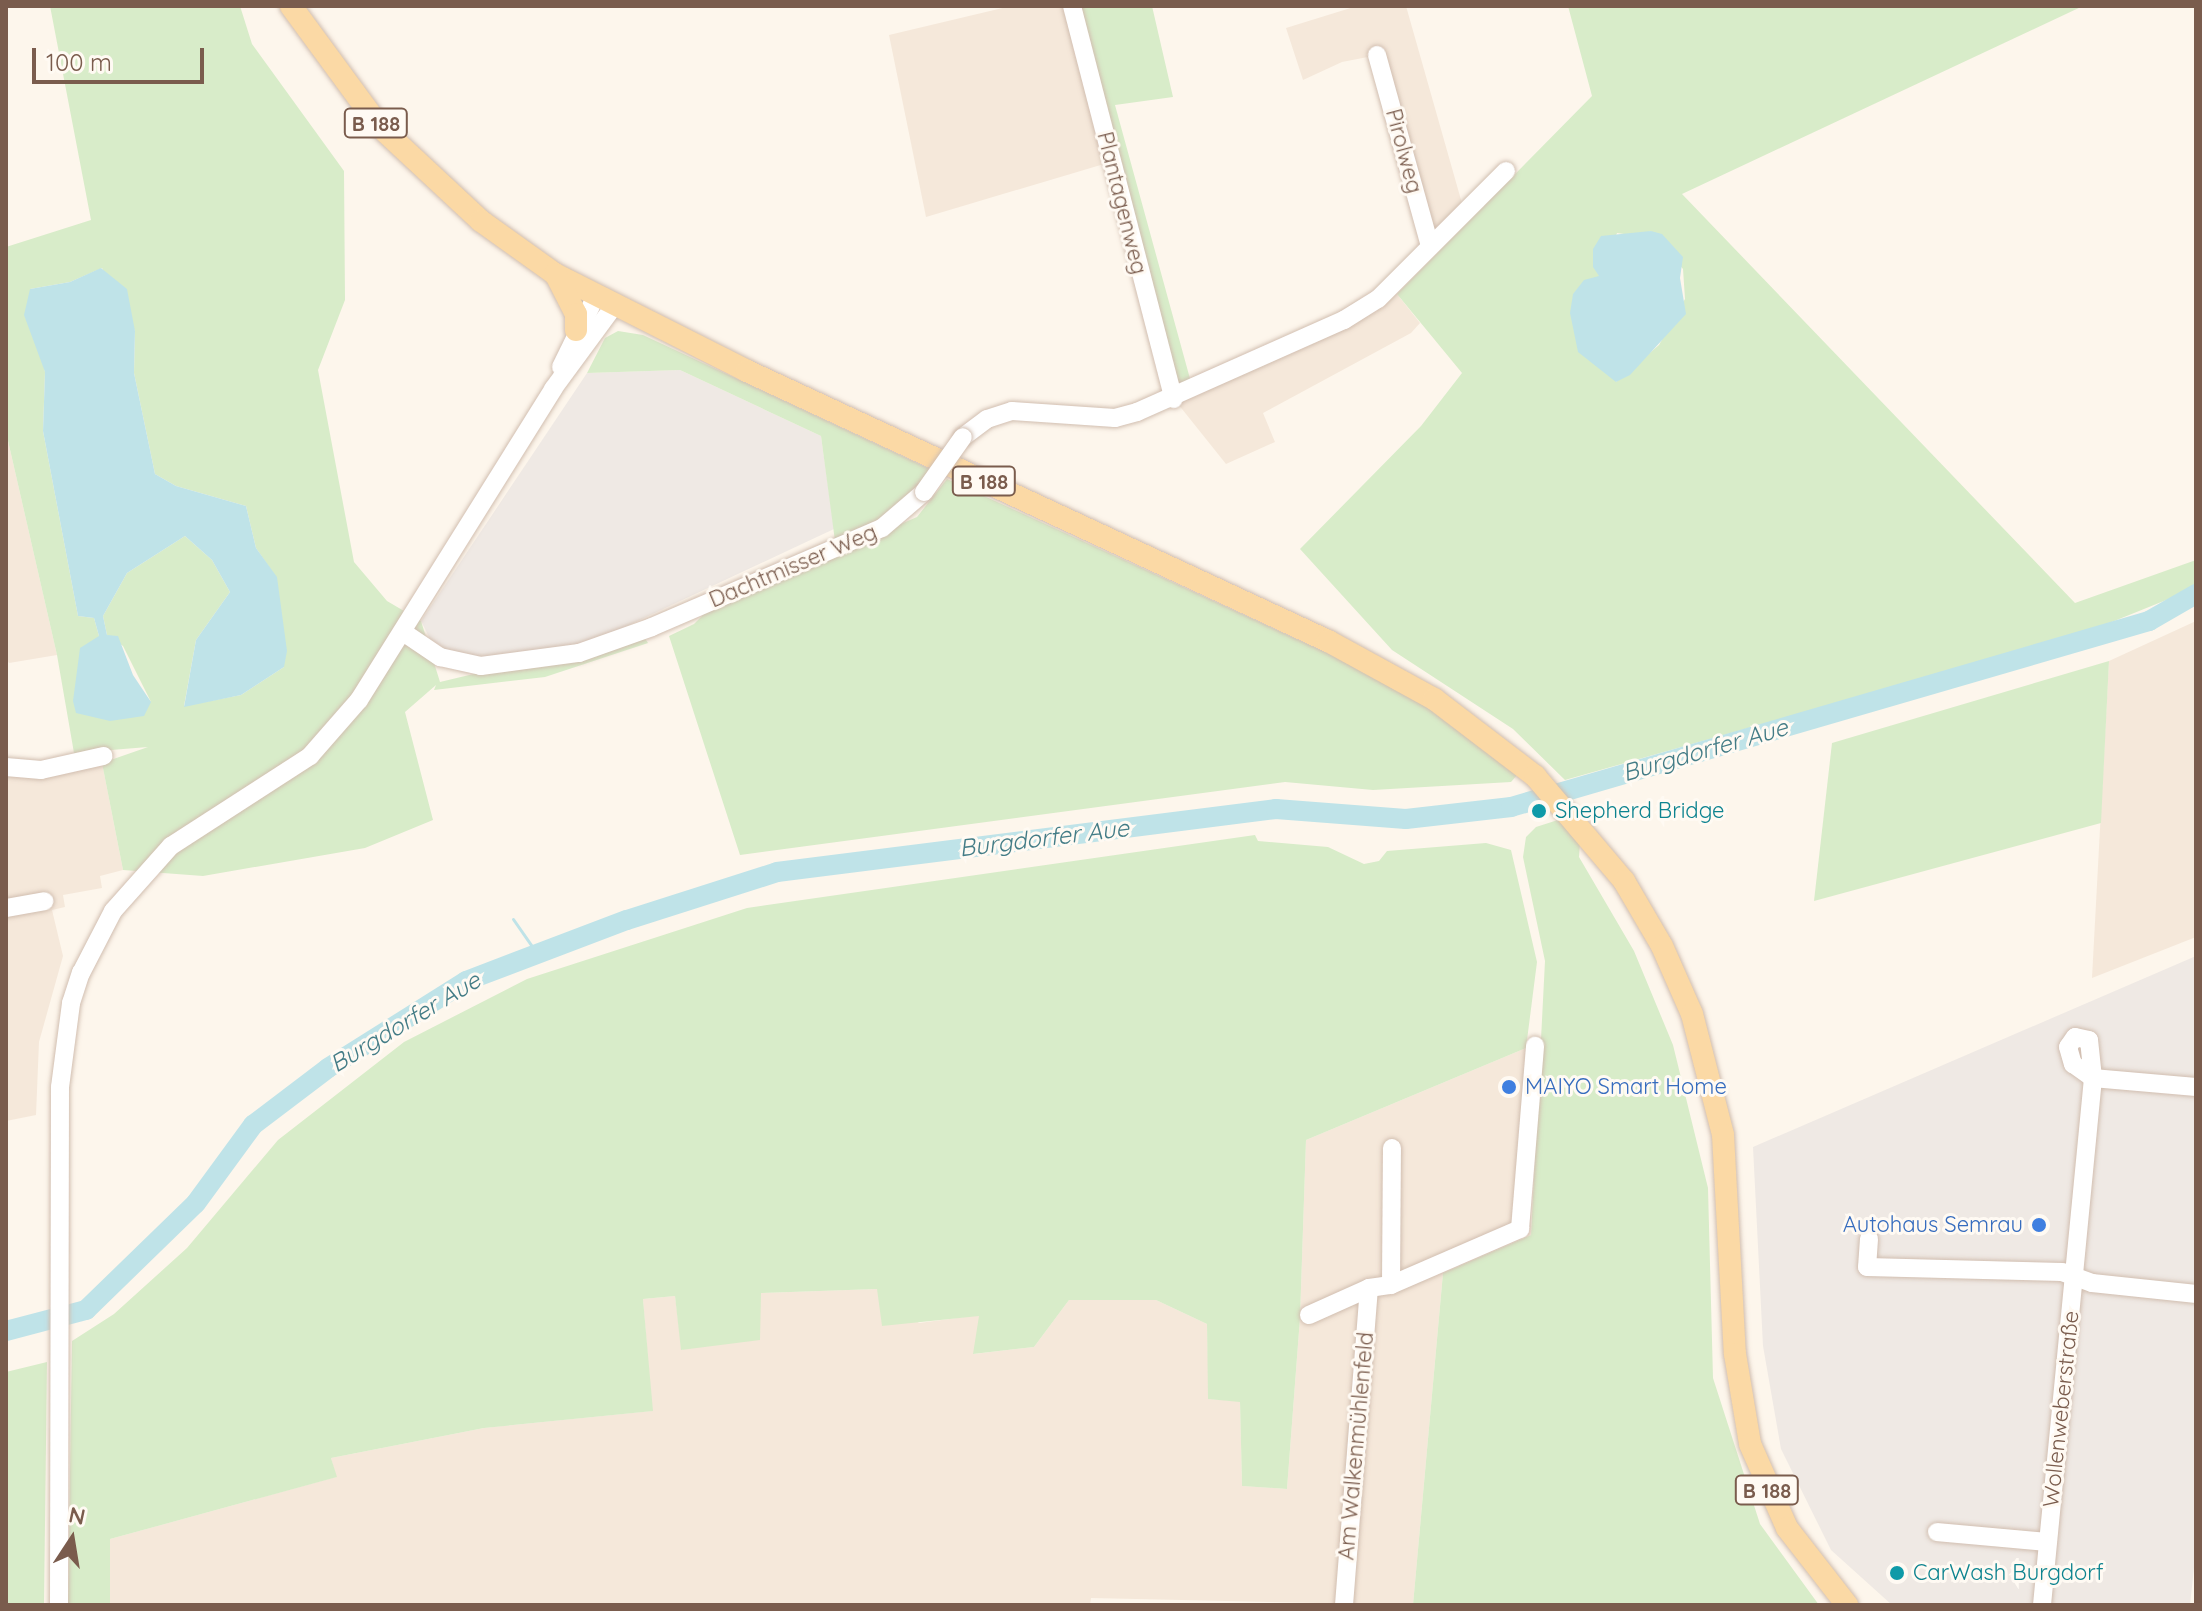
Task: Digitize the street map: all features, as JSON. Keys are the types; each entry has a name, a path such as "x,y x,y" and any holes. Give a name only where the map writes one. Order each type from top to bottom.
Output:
{"main road":[{"name":"B 188","path":"291,6 388,135 481,221 555,274 605,301 1340,647 1434,699 1535,776 1581,826 1650,924 1692,1014 1723,1135 1735,1354 1750,1444 1787,1528 1847,1605"},
{"path":"555,274 576,314 576,330"}],"street":[{"name":"Plantagenweg","path":"1072,6 1174,399"},
{"name":"Pirolweg","path":"1377,55 1430,246"},
{"name":"Dachtmisser Weg","path":"403,632 440,657 481,666 579,653 652,627 882,528 924,492 963,437 987,419 1012,411 1115,418 1174,399 1344,320 1378,299 1506,171"},
{"path":"553,389 576,330 605,301"},
{"path":"59,1605 64,1046 71,1003 95,943 136,880 171,846 310,756 359,700 605,301"},
{"path":"6,767 41,770 103,756"},
{"path":"6,908 44,901"},
{"name":"Am Walkenmühlenfeld","path":"1309,1315 1369,1288 1391,1285 1520,1229 1535,1046"},
{"name":"Wollenweberstraße","path":"2042,1605 2093,1078 2196,1087"},
{"path":"1391,1285 1392,1148"},
{"path":"1869,1239 1867,1267 2074,1276 2196,1294"},
{"name":"Am Walkenmühlenfeld","path":"1344,1605 1369,1288"},
{"path":"1937,1532 2047,1542"}],"shaded area":[{"path":"1011,6 1066,6 1104,164 926,217 889,35"},
{"path":"1357,6 1406,6 1467,221 1397,294 1420,323 1411,333 1263,413 1275,442 1226,464 1174,399 1344,320 1429,246 1378,55 1342,62 1303,80 1286,28"},
{"path":"680,370 821,436 834,529 582,647 484,661 458,657 430,639 421,621 587,373"},
{"path":"6,432 57,655 9,663 6,658"},
{"path":"2196,621 2196,937 2092,978 2109,661"},
{"path":"102,763 123,870 100,876 102,888 63,895 65,907 52,910 63,956 39,1042 36,1115 6,1121 6,777"},
{"path":"2196,956 2196,1549 2190,1605 1892,1605 1831,1550 1781,1449 1763,1346 1753,1147"},
{"path":"1526,1048 1531,1235 1443,1273 1413,1605 1091,1598 1090,1605 110,1605 110,1539 336,1477 331,1458 484,1428 652,1411 643,1299 675,1296 682,1350 761,1293 877,1289 919,1323 980,1315 974,1354 1034,1347 1069,1300 1156,1300 1207,1324 1209,1399 1240,1401 1242,1486 1287,1489 1300,1318 1306,1140"}],"green space":[{"path":"50,6 240,6 252,44 344,171 345,300 318,370 354,562 387,601 421,621 440,682 642,634 648,643 545,677 434,690 436,685 405,712 433,820 365,848 203,876 123,870 102,763 148,747 74,753 57,655 6,432 6,247 91,220","holes":["102,268 135,331 134,373 155,474 176,486 246,506 256,548 276,577 284,667 241,695 184,706 196,640 230,592 212,560 185,536 127,573 103,616 107,635 123,646 151,702 99,636 94,618 78,616 43,431 45,372 30,289 70,282"]},
{"path":"1077,6 1152,6 1173,97 1115,105 1192,386 1181,389 1172,379"},
{"path":"1568,6 2083,6 1682,194 2075,603 2196,560 2196,588 2087,632 1565,780 1513,729 1392,650 1300,549 1421,426 1462,373 1397,294 1592,96","holes":["1651,231 1683,269 1685,299 1659,345 1616,382 1600,276 1617,233 1638,236"]},
{"path":"618,331 643,335 932,470 893,512 835,541 821,436 680,370 587,373 605,338"},
{"path":"947,479 1375,675 1430,708 1518,774 1511,782 1373,790 1285,782 740,855 669,636 694,624 712,606 917,517"},
{"path":"2109,661 2101,823 1814,901 1832,743"},
{"path":"1561,819 1580,842 1579,857 1634,951 1673,1045 1708,1188 1713,1378 1760,1524 1819,1605 1413,1605 1443,1273 1531,1235 1545,961 1523,857 1526,837 1536,827"},
{"path":"1255,835 1258,841 1328,847 1364,864 1379,861 1387,851 1486,843 1511,850 1537,962 1526,1048 1306,1140 1300,1318 1287,1489 1242,1486 1240,1402 1208,1399 1207,1324 1156,1300 1069,1300 1034,1347 973,1354 979,1316 882,1326 877,1289 761,1293 760,1340 681,1350 675,1296 643,1299 653,1411 484,1428 331,1458 337,1477 110,1539 110,1605 68,1605 72,1341 114,1314 187,1248 278,1140 404,1042 527,979 747,908"},
{"path":"47,1362 44,1605 6,1605 6,1372"}],"water":[{"path":"1651,231 1662,234 1683,257 1680,278 1686,314 1630,375 1616,382 1578,352 1570,313 1573,294 1584,280 1599,276 1593,267 1593,249 1601,236"},
{"path":"101,268 127,289 135,331 134,373 155,474 176,486 246,506 256,548 277,577 287,651 284,667 241,695 184,707 196,640 230,592 212,560 185,536 127,573 103,616 107,635 118,636 133,675 151,702 144,716 110,721 76,713 73,701 80,648 99,636 94,618 78,616 43,431 45,372 24,315 30,289 70,282"}],"waterway":[{"name":"Burgdorfer Aue","path":"6,1331 86,1310 196,1203 253,1125 328,1068 466,981 627,920 777,872 1276,809 1406,819 1511,807 2149,621 2196,594"},
{"path":"513,919 536,952"}],"place":[{"name":"Shepherd Bridge","path":"1539,811"},
{"name":"MAIYO Smart Home","path":"1509,1087"},
{"name":"Autohaus Semrau","path":"2039,1225"},
{"name":"CarWash Burgdorf","path":"1897,1573"}]}
